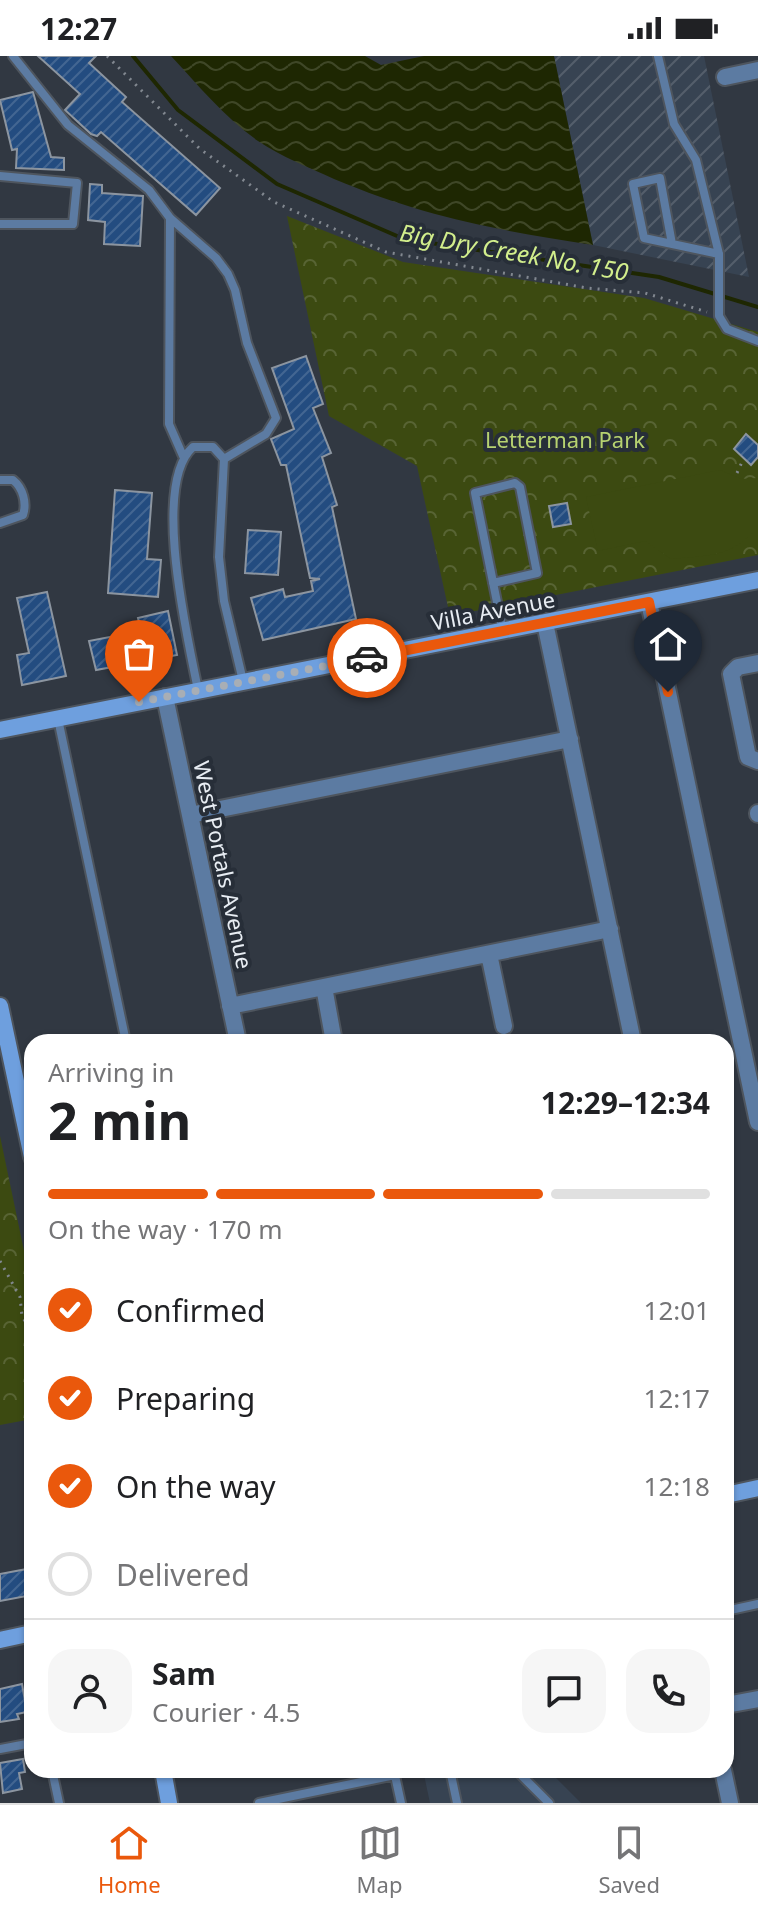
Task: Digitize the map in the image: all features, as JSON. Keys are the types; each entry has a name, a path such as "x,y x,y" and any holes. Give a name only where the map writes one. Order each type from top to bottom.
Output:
{"main road":[{"name":"Villa Avenue","path":"0,730 758,580"},
{"path":"0,1006 24,1119"},
{"path":"734,1491 758,1488"},
{"path":"0,1640 24,1635"},
{"path":"164,1778 169,1803"}],"street":[{"path":"725,77 758,70"},
{"path":"649,602 754,1080 757,1114"},
{"path":"545,623 631,1034"},
{"path":"758,663 738,667 731,674 748,757 758,761"},
{"name":"West Portals Avenue","path":"165,697 236,1034"},
{"path":"190,815 570,739"},
{"path":"230,1006 610,929"},
{"path":"489,954 504,1026"},
{"path":"324,987 333,1034"},
{"path":"734,1704 758,1699"},
{"path":"725,1778 730,1803"}],"lane":[{"path":"13,56 68,125 149,190 170,218 216,258 228,274 235,290 247,343 274,406 276,418 272,427 224,459"},
{"path":"658,56 674,124 696,160 719,254 719,316 727,329 758,341"},
{"path":"0,176 77,183 73,224 0,224"},
{"path":"672,244 660,178 633,184 644,238 672,244 719,254"},
{"path":"170,218 169,424 183,456 176,494 175,564 198,690"},
{"path":"183,456 193,447 213,447 224,459 219,557 224,601 243,682"},
{"path":"0,480 13,480 20,486 25,508 23,515 0,523"},
{"path":"493,583 537,573 520,487 515,483 475,493 493,583 503,632"},
{"path":"58,718 124,1034"},
{"path":"734,1609 758,1604"},
{"path":"0,1749 24,1744"},
{"path":"54,1778 59,1803"},
{"path":"259,1803 368,1778"},
{"path":"395,1778 401,1803"},
{"path":"452,1778 457,1803"},
{"path":"524,1778 549,1803"}],"path":[{"path":"107,56 200,149 274,202 386,252 587,288 645,293 719,316"},
{"path":"737,473 743,460"},
{"path":"0,1261 20,1297 24,1319"}],"shaded area":[{"path":"554,56 704,56 749,277 593,245"},
{"path":"425,1778 556,1778 581,1803 430,1803"}],"green space":[{"name":"Letterman Park","path":"287,216 403,262 644,298 758,332 758,555 450,616 417,466 329,416"},
{"path":"720,470 741,479 758,478 758,528 738,545 719,553 671,559 645,541 598,551 586,497"},
{"path":"0,1136 24,1251 24,1420 0,1425"}],"water":[{"path":"171,56 365,56 381,65 424,56 554,56 593,245 461,221 334,179 276,152 246,132 212,101"}],"building":[{"path":"38,56 96,56 89,63 126,97 122,102 220,188 196,215 101,132 97,136 91,134 65,110 80,94"},
{"path":"33,92 51,157 64,158 64,170 16,168 17,149 12,150 0,100"},
{"path":"90,184 102,185 102,193 143,196 140,246 104,244 105,222 88,220"},
{"path":"306,356 323,404 313,408 331,453 322,457 337,505 332,507 356,619 263,640 251,598 283,589 285,597 313,591 311,581 320,579 310,578 286,465 281,465 271,439 294,429 272,368"},
{"path":"746,434 758,445 758,457 751,465 734,449"},
{"path":"115,490 152,493 147,559 161,560 158,597 108,593"},
{"path":"567,503 571,524 553,527 549,506"},
{"path":"248,530 281,532 278,575 245,573"},
{"path":"47,592 66,676 22,685 17,655 29,653 17,598"},
{"path":"168,611 177,655 96,670 89,641 141,631 138,618"},
{"path":"24,1570 24,1596 0,1601 0,1574"},
{"path":"22,1684 24,1713 17,1714 19,1719 0,1722 0,1689"},
{"path":"23,1759 24,1772 19,1773 22,1789 3,1793 0,1763"}],"waterway":[{"name":"Big Dry Creek No. 150","path":"133,56 178,110 277,184 404,239 659,277 758,307"}],"way so far":[{"path":"139,702 367,658"}],"route":[{"path":"367,658 649,602 668,692"}]}
